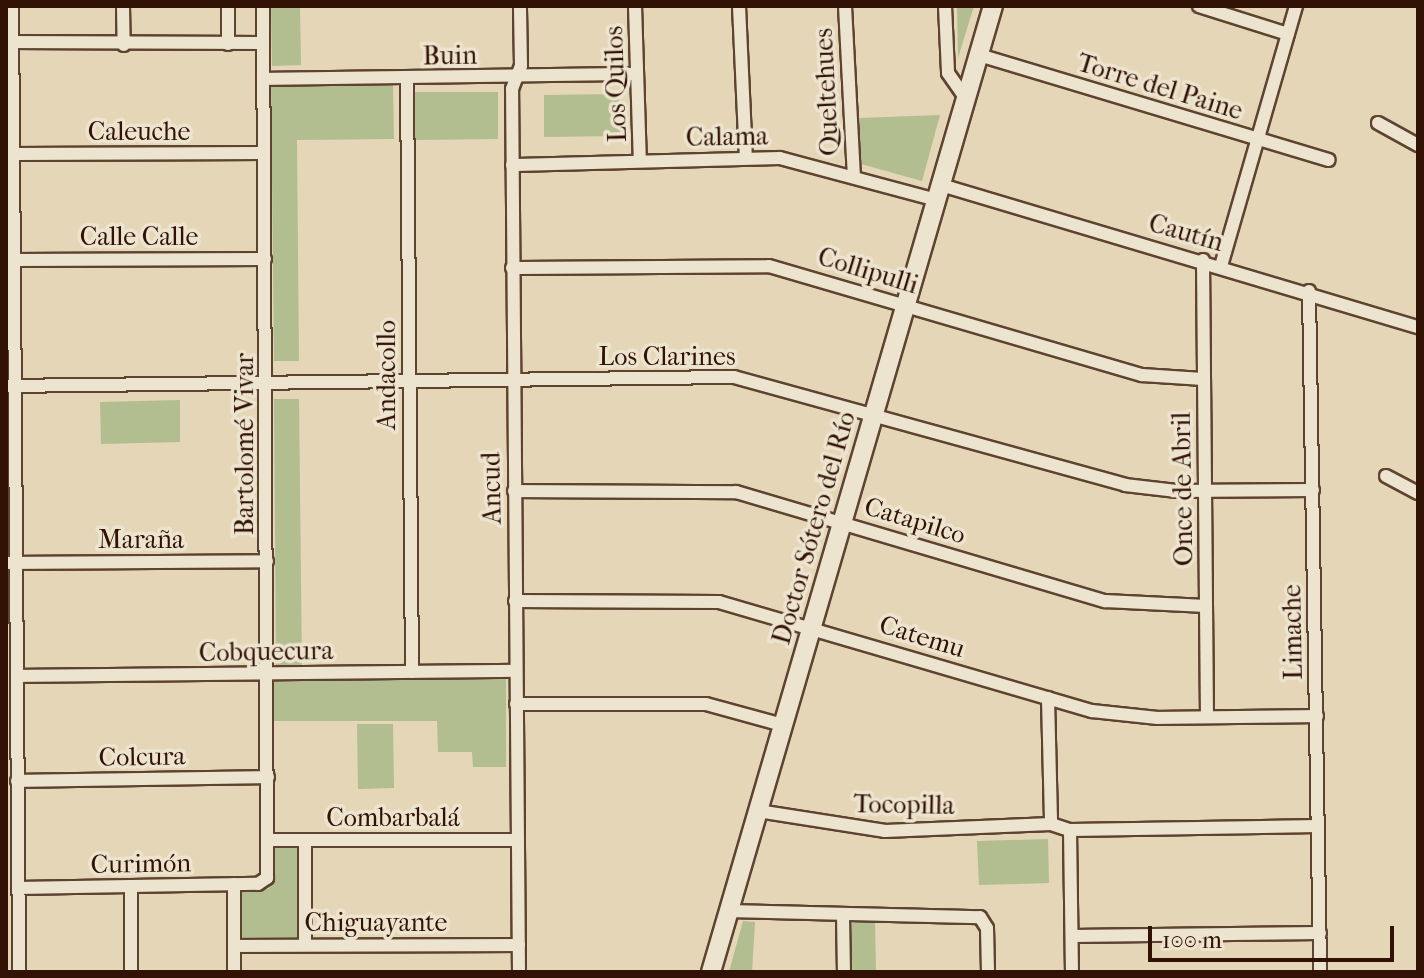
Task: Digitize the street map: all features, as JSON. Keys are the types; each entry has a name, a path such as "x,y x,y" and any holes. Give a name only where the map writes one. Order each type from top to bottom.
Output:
{"main road":[{"name":"Doctor Sótero del Río","path":"711,972 993,6"}],"street":[{"path":"12,6 9,42 13,154 10,208 14,260 10,386 11,563 17,676 11,729 17,781 14,894 19,972"},
{"path":"123,6 124,45"},
{"path":"228,6 228,44"},
{"name":"Bartolomé Vivar","path":"263,6 268,674 265,881"},
{"name":"Ancud","path":"519,972 512,165 520,6"},
{"name":"Los Quilos","path":"635,6 640,161"},
{"path":"739,6 746,158"},
{"name":"Queltehues","path":"845,6 854,176"},
{"path":"945,6 948,73 966,99"},
{"path":"1199,6 1288,34"},
{"path":"1221,266 1296,6"},
{"path":"9,42 124,45 263,43"},
{"name":"Torre del Paine","path":"979,55 1329,160"},
{"name":"Buin","path":"263,79 637,74"},
{"name":"Andacollo","path":"407,78 412,672"},
{"path":"1378,123 1418,145"},
{"name":"Caleuche","path":"13,154 264,153"},
{"name":"Calama","path":"512,165 791,159 854,176 939,193"},
{"name":"Cautín","path":"939,193 1203,260 1418,327"},
{"name":"Calle Calle","path":"14,260 265,259"},
{"name":"Once de Abril","path":"1203,260 1207,717"},
{"name":"Collipulli","path":"512,268 759,264 1142,375 1203,379"},
{"name":"Limache","path":"1309,291 1320,972"},
{"name":"Los Clarines","path":"10,386 746,378 1112,482 1205,491 1313,490"},
{"path":"1386,476 1418,493"},
{"name":"Catapilco","path":"514,491 724,490 843,522 1105,601 1206,606"},
{"name":"Maraña","path":"11,563 267,561"},
{"name":"Catemu","path":"515,601 705,601 812,627 1048,698 1123,716 1317,716"},
{"name":"Cobquecura","path":"17,676 516,671"},
{"path":"1048,698 1051,824"},
{"path":"516,704 706,704 783,725"},
{"name":"Colcura","path":"17,781 268,777"},
{"name":"Tocopilla","path":"758,811 885,831 1051,824 1070,830"},
{"path":"1072,972 1070,830 1318,826"},
{"name":"Combarbalá","path":"267,840 518,840"},
{"path":"305,840 305,945"},
{"name":"Curimón","path":"14,894 265,881"},
{"path":"234,884 234,972"},
{"path":"131,886 131,972"},
{"path":"729,911 793,910 843,916 980,917 987,928 988,972"},
{"path":"843,916 844,972"},
{"path":"1072,936 1320,933"},
{"name":"Chiguayante","path":"234,946 519,945"}],"green space":[{"path":"271,6 300,6 301,65 272,66"},
{"path":"957,6 974,6 958,58"},
{"path":"393,85 394,139 297,140 299,361 274,361 271,86"},
{"path":"415,92 498,92 498,139 415,140"},
{"path":"619,94 620,136 544,137 544,95"},
{"path":"940,115 922,181 861,164 859,118"},
{"path":"274,399 299,399 302,669 276,669"},
{"path":"180,400 180,442 101,444 100,402"},
{"path":"506,673 506,767 473,767 472,752 438,752 437,721 272,721 271,674"},
{"path":"357,724 393,724 394,788 358,789"},
{"path":"1048,839 1049,883 979,885 977,841"},
{"path":"273,845 300,845 301,943 240,943 239,889 268,889 273,883"},
{"path":"846,920 875,921 876,972 847,972"},
{"path":"743,921 755,922 752,972 729,972"}]}
